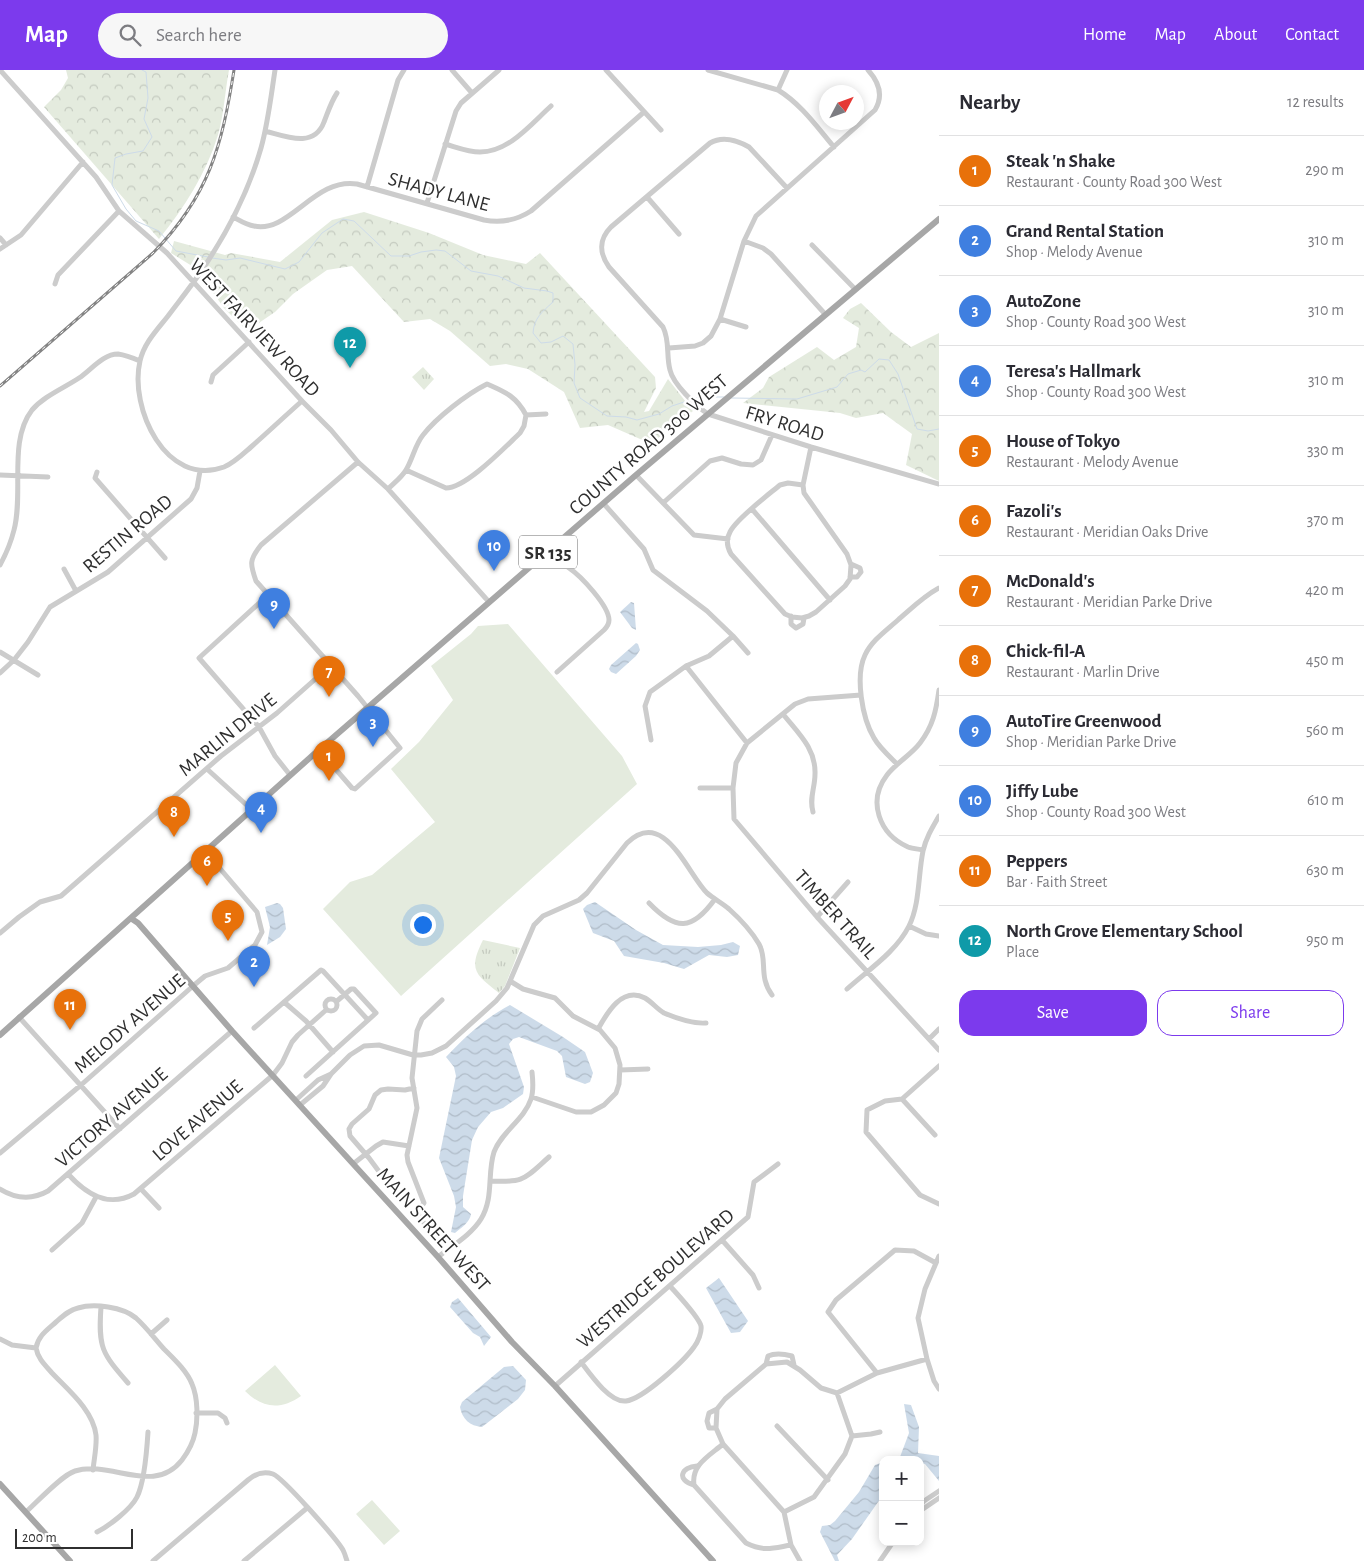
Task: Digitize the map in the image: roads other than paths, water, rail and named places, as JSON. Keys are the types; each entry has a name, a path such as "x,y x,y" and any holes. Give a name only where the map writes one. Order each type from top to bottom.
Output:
{"main road":[{"name":"COUNTY ROAD 300 WEST","path":"0,1035 251,809 367,708 636,475 939,218"},
{"name":"MAIN STREET WEST","path":"132,918 438,1257 512,1342 556,1386 713,1561"},
{"path":"1,1485 70,1561"}],"street":[{"name":"WEST FAIRVIEW ROAD","path":"0,70 96,177 119,211 167,253 302,401 331,430 358,462 388,489 489,602"},
{"path":"275,70 265,131 250,179 233,216 205,266 151,337 140,361 138,391 141,407 148,424 172,459 186,467 200,471 213,470 231,463 302,401"},
{"path":"367,186 398,80 404,70"},
{"path":"452,70 472,93"},
{"path":"427,203 456,111 461,103 499,70"},
{"path":"606,70 662,130"},
{"path":"778,90 787,70"},
{"path":"668,348 691,347 703,343 713,334 720,319 744,241 756,216 872,113 880,100 879,87 868,70"},
{"path":"712,71 778,90 796,103 834,147"},
{"path":"265,131 296,139 311,138 321,130 330,104 337,93"},
{"path":"445,144 478,152 502,148 552,106"},
{"name":"SHADY LANE","path":"233,216 254,227 268,226 278,222 334,185 350,183 367,186 490,221 504,221 517,218 528,213 644,112"},
{"path":"679,234 647,197 710,143 720,139 737,142 749,147 786,188"},
{"path":"0,250 21,235 83,162"},
{"name":"FRY ROAD","path":"647,197 606,233 602,243 603,256 606,263 660,324 667,337 670,370 680,386 697,406 708,414 772,435 939,484"},
{"path":"55,284 58,275 119,211"},
{"path":"0,238 6,245"},
{"path":"744,241 763,248 771,254 825,314"},
{"path":"812,245 854,289"},
{"path":"720,319 746,327"},
{"path":"211,382 213,375 249,342"},
{"path":"0,565 15,529 21,434 23,426 33,409 108,357 118,354 140,361"},
{"path":"388,489 406,470 422,436 475,390 486,384 510,394 521,405 526,416 520,433 458,486 446,488 406,470"},
{"path":"526,416 546,414"},
{"path":"663,503 710,461 722,458 741,464 753,465 761,460 772,435"},
{"path":"803,485 783,484 734,526 728,539 728,548 734,558 778,608 797,618 804,618 816,612 845,586 852,571 845,550 806,497 803,485 811,447"},
{"path":"319,750 352,788 357,788 400,748 256,581 252,568 252,555 261,545 358,462"},
{"name":"RESTIN ROAD","path":"0,673 14,660 28,642 50,607 108,572 192,497 197,488 200,471"},
{"path":"97,472 95,478 165,558"},
{"path":"0,475 48,477"},
{"path":"636,475 694,534 728,539"},
{"path":"604,504 644,550 653,570 707,611 734,636 748,653"},
{"path":"752,509 830,600"},
{"path":"546,553 574,572 597,596 606,609 609,618 608,625 604,630 557,672"},
{"path":"850,578 857,577 861,572 858,566 851,564"},
{"path":"64,569 76,592"},
{"path":"896,764 874,738 865,718 861,695 864,655 874,640 928,594 939,588"},
{"path":"268,595 199,658 259,727 275,756 290,775"},
{"path":"790,616 791,624 796,628 803,624 804,618"},
{"path":"651,740 645,706 650,692 686,666 709,656 734,636"},
{"path":"0,652 38,674"},
{"name":"MARLIN DRIVE","path":"0,933 40,902 61,896 207,769 292,700 330,666"},
{"path":"686,666 747,743 795,704 808,699 861,695"},
{"path":"923,850 908,847 885,829 879,818 876,800 886,776 896,764 919,744 934,719 939,690"},
{"path":"783,714 809,745 815,773 810,803 813,812"},
{"name":"TIMBER TRAIL","path":"747,743 736,763 733,788 734,819 817,917 939,1050"},
{"path":"207,769 251,809"},
{"path":"700,788 733,788"},
{"path":"847,989 895,947 909,926 915,907 923,850 928,834 939,816"},
{"path":"298,1103 318,1080 331,1074 350,1054 364,1046 379,1044 415,1054 432,1053 446,1046 496,1001 510,982 531,930 538,919 583,896 627,843 639,834 648,832 661,837 672,846 683,857 702,888 735,915 760,945 764,979 772,995"},
{"name":"MELODY AVENUE","path":"0,1153 205,976 228,968 255,945 262,932 257,912 205,851"},
{"path":"817,917 848,882"},
{"path":"649,903 666,919 685,923 701,917 715,899"},
{"path":"909,926 926,934 939,936"},
{"path":"254,1028 321,970 324,970 368,1020"},
{"path":"510,982 523,989 555,998 573,1016 598,1029 614,1048 620,1070 619,1084 616,1092 604,1105 591,1112 576,1112 532,1097"},
{"path":"306,1076 376,1013 354,989 344,994"},
{"name":"LOVE AVENUE","path":"96,1197 110,1200 121,1199 141,1189 272,1075 282,1064 292,1042 326,1010 324,1005 332,998 337,1001 344,994"},
{"path":"598,1029 614,1004 623,998 635,996 646,999 665,1013 697,1023 706,1023"},
{"path":"442,1000 426,1014 419,1025 412,1078 417,1108 409,1146 408,1162 424,1202 417,1210 417,1213 421,1220 442,1240"},
{"path":"284,1002 310,1024 333,1052"},
{"path":"19,1017 120,1129"},
{"path":"929,1039 939,1029"},
{"name":"VICTORY AVENUE","path":"0,1189 15,1196 35,1196 48,1190 232,1031"},
{"path":"939,1066 902,1099 885,1101 867,1110 866,1132 920,1195 939,1204"},
{"path":"620,1070 648,1070"},
{"path":"438,1257 471,1230 481,1219 488,1202 492,1160 497,1144 520,1118 532,1097 532,1072"},
{"path":"388,1185 366,1154 350,1136 350,1127 369,1109 375,1095 382,1090 388,1088 405,1090 414,1088"},
{"path":"902,1099 935,1135"},
{"path":"353,1164 378,1144 386,1142 409,1146"},
{"path":"490,1181 513,1183 518,1181 529,1175 549,1157"},
{"name":"WESTRIDGE BOULEVARD","path":"556,1386 748,1217 754,1182 778,1164"},
{"path":"52,1250 82,1223 96,1197 80,1187 68,1174"},
{"path":"141,1189 159,1208"},
{"path":"722,1240 753,1275 759,1288"},
{"path":"877,1373 828,1312 836,1300 895,1250 914,1251 936,1263"},
{"path":"939,1256 925,1289 918,1318 927,1359 934,1381 939,1389"},
{"path":"581,1362 596,1382 617,1399 626,1401 653,1388 694,1348 700,1338 701,1326 696,1317 670,1286"},
{"path":"26,1512 68,1474 78,1470 162,1476 170,1472 181,1462 194,1439 196,1431 195,1396 190,1380 136,1318 128,1312 115,1308 82,1307 66,1313 40,1337 36,1348 39,1358 74,1397 92,1422 96,1437 93,1470"},
{"path":"101,1307 101,1344 108,1360 128,1383"},
{"path":"151,1334 167,1320"},
{"path":"0,1339 12,1346 36,1348"},
{"path":"716,1428 709,1428 707,1421 709,1414 717,1409 725,1399 766,1364 787,1362 794,1365 821,1388 837,1393 877,1373 927,1359"},
{"path":"784,1512 814,1497 845,1454 852,1436 837,1393"},
{"path":"717,1409 716,1428 723,1444 784,1512 791,1545 800,1561"},
{"path":"196,1413 220,1414 225,1418 227,1424"},
{"path":"777,1426 828,1480"},
{"path":"97,1532 106,1527 134,1502 140,1491 148,1432"},
{"path":"852,1436 880,1432"},
{"path":"694,1485 693,1477 697,1466 723,1444"},
{"path":"697,1466 685,1469 683,1473 685,1482 694,1485 746,1543 764,1550 791,1545"},
{"path":"153,1561 248,1480 264,1473 270,1473 277,1477 307,1508 343,1550 348,1561"},
{"path":"924,1501 939,1491"},
{"path":"924,1508 939,1498"},
{"path":"244,1561 307,1508"},
{"path":"880,1561 890,1546"}],"water":[{"path":"631,602 634,603 636,630 632,628 620,612"},
{"path":"636,643 640,650 636,656 616,674 611,672 609,669 611,665"},
{"path":"595,902 636,930 663,945 698,947 733,942 740,946 738,955 727,957 709,955 684,969 664,963 624,956 614,941 593,933 583,909"},
{"path":"277,903 283,908 286,929 280,937 267,945 270,927 265,907"},
{"path":"510,1005 585,1052 593,1073 590,1082 585,1084 566,1077 562,1056 557,1051 519,1037 513,1039 509,1044 524,1087 523,1094 503,1108 491,1112 478,1127 472,1140 463,1196 463,1207 471,1214 465,1225 455,1233 451,1232 456,1207 454,1196 439,1158 456,1076 454,1067 446,1057 476,1028"},
{"path":"719,1278 748,1321 740,1332 731,1333 706,1288"},
{"path":"458,1298 491,1337 484,1346 480,1337 473,1333 450,1307 452,1302"},
{"path":"513,1366 526,1380 525,1390 518,1399 482,1427 467,1421 461,1411 462,1402 504,1367"},
{"path":"904,1404 911,1405 919,1427 918,1453 939,1456 939,1481 924,1464 924,1456 900,1456 909,1433"},
{"path":"879,1464 879,1501 852,1539 837,1555 839,1561 835,1561 820,1532 822,1526 830,1525 835,1521 859,1492 875,1465"}],"waterway":[{"path":"142,70 146,72 148,98 144,119 152,137 143,151 115,158 112,185 126,209 136,221 159,231 176,251 208,257"},
{"path":"212,258 226,260 240,258 285,269 299,262 322,233 343,219 354,221 391,256 409,256 436,250 445,251 471,271 498,276 524,288 553,293 553,302 537,319 533,333 541,343 551,342 563,336 573,344 574,383 580,398 607,416 626,417 637,420 659,414 672,406 690,400"},
{"path":"731,398 797,399 837,387 848,374 861,370 865,372 879,359 889,360 898,374 917,429 928,431 939,429"},
{"path":"694,399 699,397 724,397"}],"railway":[{"path":"0,386 153,253 188,211 210,169 218,146 234,70"}],"place":[{"name":"North Grove Elementary School","path":"350,368"},
{"name":"Jiffy Lube","path":"494,571"},
{"name":"AutoTire Greenwood","path":"274,629"},
{"name":"McDonald's","path":"329,697"},
{"name":"AutoZone","path":"373,747"},
{"name":"Steak 'n Shake","path":"329,781"},
{"name":"Teresa's Hallmark","path":"261,833"},
{"name":"Chick-fil-A","path":"174,837"},
{"name":"Fazoli's","path":"207,886"},
{"name":"House of Tokyo","path":"228,941"},
{"name":"Grand Rental Station","path":"254,987"},
{"name":"Peppers","path":"70,1030"}]}
